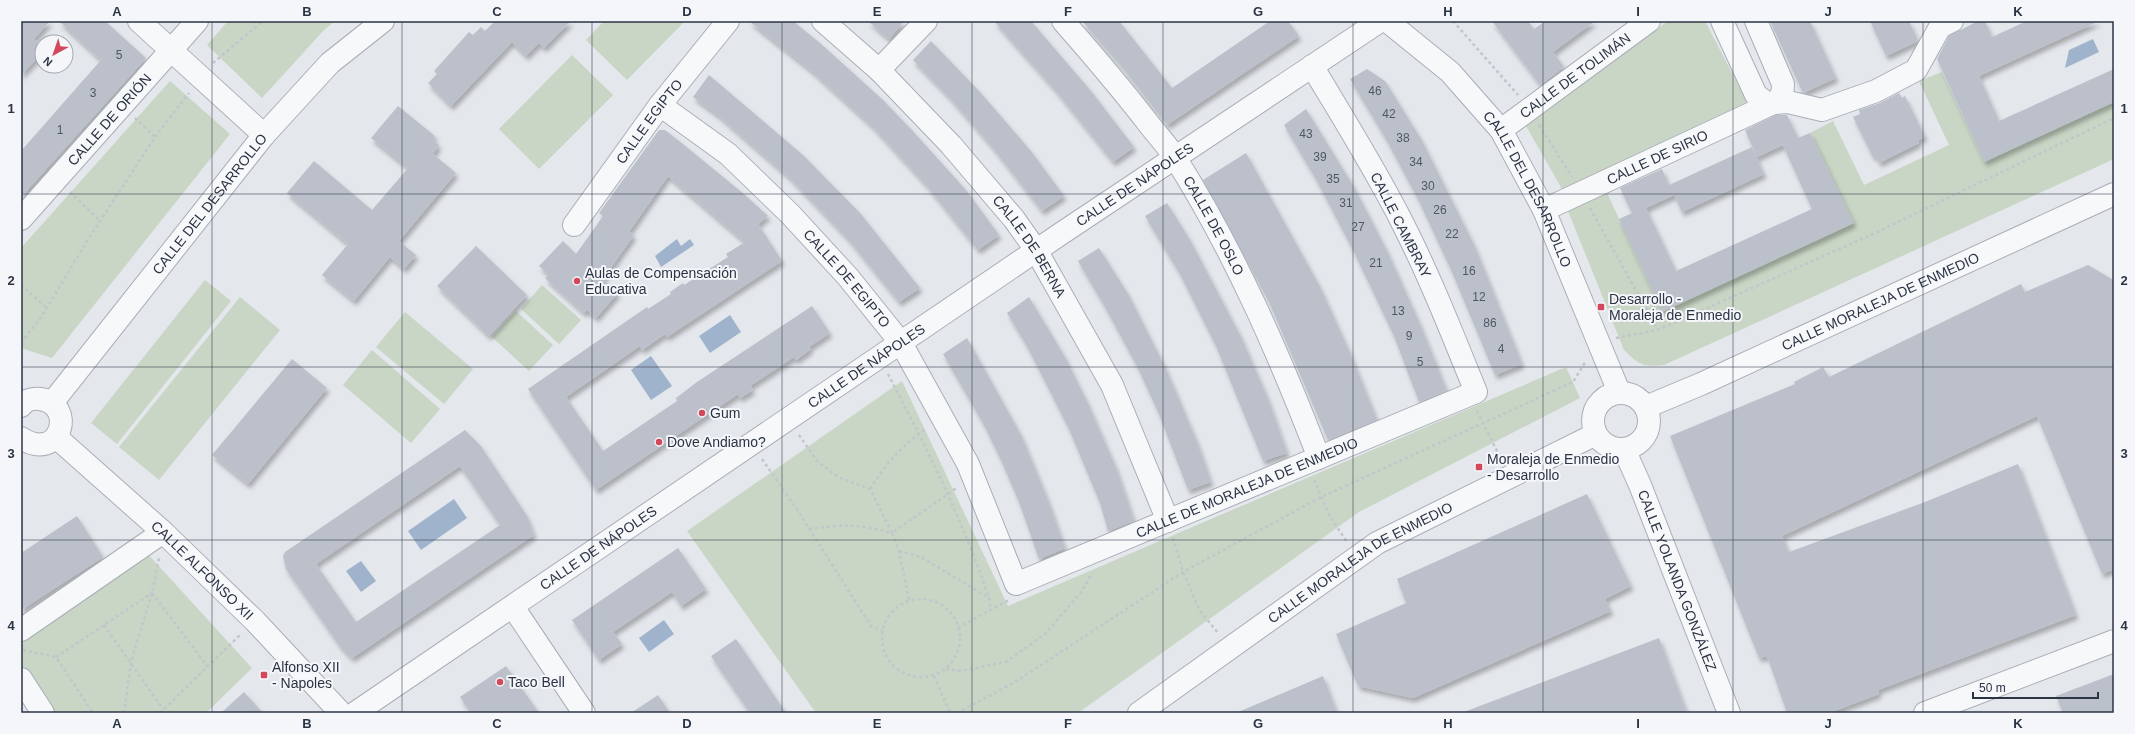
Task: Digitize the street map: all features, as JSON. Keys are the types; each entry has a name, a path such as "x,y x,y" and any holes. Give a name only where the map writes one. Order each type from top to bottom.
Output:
{"street":[{"path":"139,21 264,135"},
{"name":"CALLE DE ORIÓN","path":"21,219 197,21"},
{"name":"CALLE DEL DESARROLLO","path":"52,403 264,135 330,63 383,21"},
{"name":"CALLE EGIPTO","path":"574,225 660,105 728,21"},
{"name":"CALLE DE BERNA","path":"823,21 879,70 951,145 1014,219 1036,250 1112,385 1168,521"},
{"path":"879,70 926,21"},
{"name":"CALLE DE OSLO","path":"1063,21 1106,70 1175,158 1221,236 1257,309 1290,383 1313,460"},
{"name":"CALLE DE NÁPOLES","path":"355,713 880,358 1036,250 1380,21"},
{"name":"CALLE DEL DESARROLLO","path":"1387,21 1450,72 1500,130 1544,210 1618,392"},
{"name":"CALLE DE TOLIMÁN","path":"1500,130 1649,21"},
{"path":"1722,21 1756,95 1773,104 1783,93 1783,84 1756,21"},
{"name":"CALLE DE SIRIO","path":"1544,210 1581,191 1773,104 1788,102 1822,110 1876,90 1916,70 1941,22"},
{"name":"CALLE CAMBRAY","path":"1312,66 1361,147 1404,225 1443,311 1473,393"},
{"name":"CALLE DE EGIPTO","path":"660,105 728,154 791,215 848,277 901,343 968,464 1016,584"},
{"name":"CALLE MORALEJA DE ENMEDIO","path":"1646,407 1709,380 2114,194"},
{"path":"1618,392 1634,395 1646,407 1650,418 1649,429 1643,439 1635,446 1617,449 1605,444 1596,434 1593,423 1594,412 1599,402 1608,395 1618,392"},
{"name":"CALLE DE MORALEJA DE ENMEDIO","path":"1016,584 1473,393"},
{"path":"22,403 37,398 52,403 60,415 61,423 56,437 44,445 24,446"},
{"name":"CALLE MORALEJA DE ENMEDIO","path":"1139,713 1377,543 1596,434"},
{"name":"CALLE ALFONSO XII","path":"56,437 163,532 254,621 341,713"},
{"name":"CALLE YOLANDA GONZÁLEZ","path":"1624,449 1730,713"},
{"path":"21,630 163,532"},
{"path":"513,607 584,713"},
{"path":"1926,713 2114,641"},
{"path":"21,679 43,713"}],"path":[{"path":"254,21 258,25"},
{"path":"21,343 47,308 100,221 156,137 187,96 199,75 263,21"},
{"path":"1453,21 1530,109 1581,191 1658,330"},
{"path":"122,106 156,137"},
{"path":"957,713 1015,682 1183,572 1321,497 1573,382 1598,342 1658,330 1873,234 2114,118"},
{"path":"56,179 100,221"},
{"path":"21,285 47,308"},
{"path":"880,358 920,434 966,532 989,598 991,611"},
{"path":"1473,393 1483,424 1511,477"},
{"path":"870,489 886,463 909,441 943,418"},
{"path":"789,419 817,461 838,477 870,489 892,533 899,551 909,600"},
{"path":"752,444 871,626 882,631"},
{"path":"1313,460 1321,497 1329,515 1358,557"},
{"path":"892,533 947,493 974,478"},
{"path":"1168,521 1183,572 1200,610 1230,648"},
{"path":"809,529 841,524 872,527 892,533"},
{"path":"124,713 131,662 152,593 163,532"},
{"path":"899,551 921,557 989,598"},
{"path":"946,669 960,671 1006,662 1046,633 1082,590 1092,572"},
{"path":"958,628 1018,595 1016,584"},
{"path":"21,650 56,657 152,593"},
{"path":"152,593 208,667"},
{"path":"909,600 933,600 948,610 956,621 960,646 955,659 946,669 934,676 920,678 907,676 899,672 889,662 883,650 882,631 884,623 892,611 909,600"},
{"path":"160,713 254,621"},
{"path":"104,625 163,709"},
{"path":"56,657 93,713"},
{"path":"934,676 950,713"}],"green space":[{"path":"228,21 335,21 324,30 262,98 207,45"},
{"path":"604,21 685,21 627,80 586,40"},
{"path":"1668,21 1705,21 1747,102 1562,189 1526,126"},
{"path":"572,55 613,95 539,169 499,129"},
{"path":"1942,72 1984,162 2114,102 2114,159 1664,365 1651,366 1642,364 1624,350 1568,211 1607,193 1662,311 1853,223 1810,133 1833,121 1864,185 1949,145 1919,81"},
{"path":"170,81 230,134 52,358 21,348 21,248"},
{"path":"205,280 231,301 117,444 91,423"},
{"path":"542,285 581,320 559,344 521,309"},
{"path":"240,297 280,330 159,480 119,447"},
{"path":"516,311 553,345 529,371 492,337"},
{"path":"405,312 473,369 444,404 376,347"},
{"path":"372,350 440,409 411,443 343,385"},
{"path":"1566,367 1580,398 1359,512 1078,713 816,713 687,531 902,381 1008,606"},
{"path":"145,551 252,668 206,713 49,713 21,670 21,636"}],"water":[{"path":"2093,39 2099,52 2065,68 2069,50"},
{"path":"677,239 681,246 690,239 694,245 661,267 655,256"},
{"path":"730,315 741,332 710,353 699,336"},
{"path":"651,356 672,386 651,400 631,370"},
{"path":"454,499 467,518 421,550 408,531"},
{"path":"361,561 376,581 361,592 346,571"},
{"path":"664,620 674,634 649,652 639,638"}],"building":[{"path":"21,21 50,21 38,34 34,34 34,61 21,75"},
{"path":"59,21 105,21 146,58 21,197 21,151 101,60"},
{"path":"495,21 571,21 544,48 539,43 526,56 512,42 451,106 428,83 437,74 434,71 469,32 473,35 481,27 485,31"},
{"path":"749,21 793,21 820,43 882,99 910,128 966,190 999,235 978,250 927,186 872,126 813,72"},
{"path":"868,21 904,21 889,39"},
{"path":"994,21 1031,21 1091,91 1134,147 1113,162 1056,91"},
{"path":"1082,21 1119,21 1172,88 1270,21 1288,21 1299,36 1167,125 1123,68"},
{"path":"1492,21 1528,21 1534,29 1546,21 1595,21 1553,52 1564,67 1540,85"},
{"path":"1770,21 1810,21 1836,78 1803,93"},
{"path":"1870,21 1909,21 1918,41 1886,56"},
{"path":"1978,21 1985,21 1992,37 2027,21 2099,21 1979,76 1999,121 2114,69 2114,102 1984,162 1937,59 1949,36"},
{"path":"931,41 980,92 1031,151 1064,196 1042,211 993,148 950,98 913,60"},
{"path":"1367,69 1385,81 1421,139 1475,247 1522,364 1495,375 1452,272 1418,199 1386,139 1350,79"},
{"path":"709,75 803,155 860,213 920,288 899,302 849,240 790,178 718,115 693,97"},
{"path":"1899,93 1902,98 1905,96 1925,137 1918,140 1919,143 1879,163 1876,156 1873,157 1853,117 1860,114 1859,110 1880,103"},
{"path":"398,106 435,136 433,140 439,145 433,154 456,173 399,241 416,255 404,269 390,257 354,301 322,275 348,244 287,193 314,161 372,210 408,168 371,138"},
{"path":"1306,109 1354,187 1387,251 1419,322 1447,391 1419,402 1394,336 1354,252 1317,181 1284,125"},
{"path":"1776,115 1787,115 1798,138 1810,133 1854,223 1662,312 1619,219 1632,213 1620,188 1662,169 1669,185 1752,147 1764,174 1682,212 1674,195 1646,208 1676,271 1812,209 1783,145 1757,157 1745,130"},
{"path":"659,130 665,130 678,140 744,194 768,216 758,224 782,261 667,337 665,334 642,350 640,346 566,397 603,451 677,401 676,398 697,382 812,306 830,333 809,347 811,349 796,360 794,357 750,386 753,390 740,398 738,394 596,490 528,389 647,307 648,309 671,294 670,292 683,283 684,285 728,257 726,254 745,242 668,176 629,232 634,235 603,279 618,293 596,318 587,310 584,313 545,278 549,275 539,266 563,241 576,254 603,216 599,213"},
{"path":"1246,153 1320,287 1350,353 1377,420 1328,440 1269,302 1203,180"},
{"path":"1167,203 1190,240 1241,337 1268,399 1287,453 1263,461 1216,346 1180,274 1145,216"},
{"path":"476,246 527,295 489,336 437,286"},
{"path":"1099,248 1128,294 1165,367 1197,442 1211,482 1188,490 1159,414 1137,366 1078,261"},
{"path":"2088,265 2112,279 2114,283 2114,569 2102,574 2037,416 1782,536 1789,552 1925,502 2018,464 2076,615 1878,690 1879,694 1829,713 1787,713 1767,656 1759,658 1670,436 1795,384 1794,382 1823,367 1829,377 2021,284 2025,292"},
{"path":"1029,297 1065,357 1089,406 1116,468 1134,521 1108,531 1100,503 1069,429 1027,346 1007,313"},
{"path":"967,338 1021,435 1047,498 1065,548 1039,559 1019,502 1001,460 983,423 943,354"},
{"path":"292,359 327,388 248,484 212,455"},
{"path":"465,430 480,445 527,516 534,535 352,658 339,645 286,569 283,556 285,552","holes":["460,466 500,525 356,622 316,564"]},
{"path":"1587,494 1631,586 1605,599 1611,611 1413,698 1358,686 1336,634 1406,603 1397,579"},
{"path":"77,516 103,557 21,610 21,553"},
{"path":"678,548 706,589 681,606 672,592 613,632 622,644 599,660 572,620"},
{"path":"1659,638 1687,713 1464,713 1464,712"},
{"path":"736,639 786,713 750,713 711,656"},
{"name":"Taco Bell","path":"506,666 539,713 471,713 460,697"},
{"path":"2114,674 2114,713 2063,713 2056,696"},
{"path":"1323,676 1337,713 1236,713"},
{"path":"244,692 263,713 221,713 233,702"},
{"path":"658,695 670,713 631,713"}],"place":[{"name":"Aulas de Compensación Educativa","path":"577,281"},
{"name":"Desarrollo - Moraleja de Enmedio","path":"1601,307"},
{"name":"Gum","path":"702,413"},
{"name":"Dove Andiamo?","path":"659,442"},
{"name":"Moraleja de Enmedio - Desarrollo","path":"1479,467"},
{"name":"Alfonso XII - Napoles","path":"264,675"},
{"name":"Taco Bell","path":"500,682"}]}
